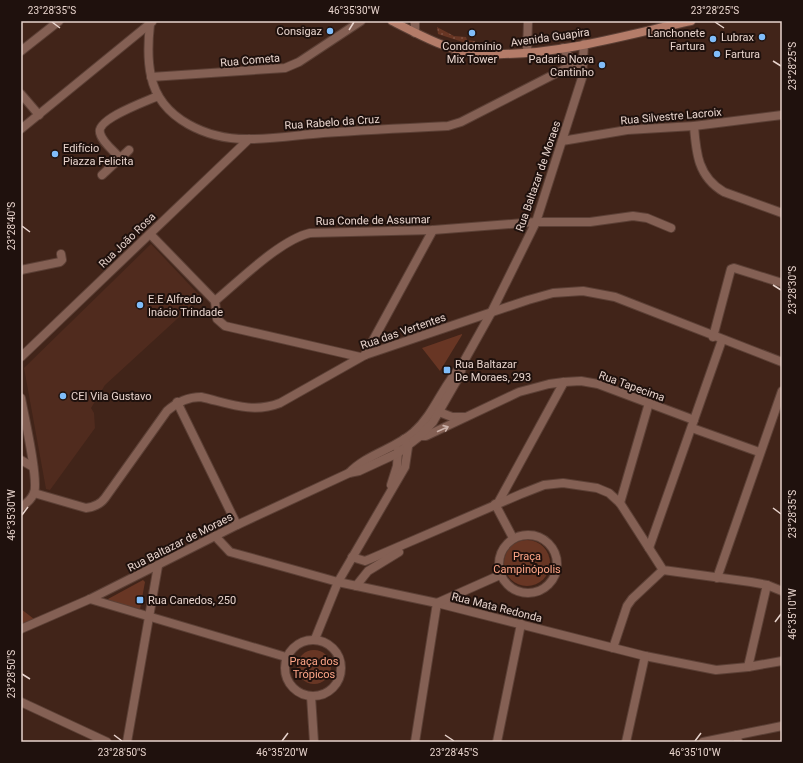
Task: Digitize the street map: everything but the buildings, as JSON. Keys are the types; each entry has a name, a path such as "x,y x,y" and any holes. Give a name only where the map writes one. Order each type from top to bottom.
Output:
{"main road":[{"name":"Avenida Guapira","path":"392,21 415,33 457,50 476,54 527,53 563,48 691,21"}],"street":[{"path":"21,51 59,21"},
{"name":"Rua Cometa","path":"151,77 285,68 299,62 361,21"},
{"path":"415,21 415,33"},
{"path":"527,53 528,21"},
{"path":"21,130 151,23"},
{"name":"Rua Rabelo da Cruz","path":"151,23 148,59 151,77 158,96 168,108 193,128 210,134 249,139 448,126 461,122 584,59"},
{"name":"Rua Baltazar de Moraes","path":"21,629 90,599 237,525 349,473 359,471 397,449 418,434 460,375 463,363 491,313 536,222 582,78 584,44"},
{"path":"563,48 574,63 582,78"},
{"path":"21,94 39,115"},
{"path":"120,158 101,136 100,128 103,122 158,96"},
{"name":"Rua Silvestre Lacroix","path":"562,141 627,130 694,126 782,116"},
{"path":"694,126 696,153 706,178 715,187 724,192 782,213"},
{"name":"Rua João Rosa","path":"21,357 249,139"},
{"path":"102,175 129,150"},
{"name":"Rua Conde de Assumar","path":"215,301 272,254 302,234 433,230 536,222 590,222 633,216 647,218 671,228"},
{"path":"150,234 215,301 218,319 225,326 362,356 433,230"},
{"path":"21,270 60,262 62,260 61,254"},
{"path":"713,337 731,269 734,268 782,283"},
{"name":"Rua das Vertentes","path":"177,402 193,397 201,397 253,409 267,408 280,403 362,356 553,293 583,291 615,297 713,337 782,362"},
{"path":"649,548 722,340"},
{"name":"Rua Tapecima","path":"418,434 426,436 472,416 519,392 549,384 581,381 598,384 649,403 693,424 759,452"},
{"path":"496,504 564,382"},
{"path":"716,578 759,452 782,391"},
{"path":"21,398 33,467 34,493 28,503 21,507"},
{"path":"34,493 86,508 100,504 167,411 177,402 237,525"},
{"path":"620,503 649,403"},
{"name":"Rua Tapecima","path":"436,410 452,417 472,416"},
{"path":"315,639 338,582 404,467 406,443"},
{"path":"384,503 395,474 397,449"},
{"path":"21,460 33,467"},
{"path":"352,557 365,561 418,540 496,504 544,485 564,483 597,488 609,493 620,503 663,570 767,585 782,591"},
{"path":"496,504 513,538"},
{"path":"522,535 532,535 549,543 554,551 557,560 557,570 554,578 548,586 540,591 531,594 521,593 512,589 505,583 500,575 498,558 501,550 513,538 522,535"},
{"name":"Rua Mata Redonda","path":"215,536 230,552 338,582 437,603 645,656 716,670 748,667 782,661"},
{"path":"356,586 368,571 418,540"},
{"path":"365,561 368,566 368,571"},
{"path":"127,742 158,566"},
{"path":"613,648 627,606 632,598 663,570"},
{"path":"415,742 437,603 500,575"},
{"path":"748,667 767,585"},
{"path":"90,599 286,657"},
{"path":"497,742 521,624"},
{"path":"315,639 325,642 333,647 341,665 340,675 333,687 320,695 311,696 298,691 288,682 285,674 286,657 291,649 298,643 315,639"},
{"path":"626,742 645,656"},
{"path":"311,696 314,742"},
{"path":"21,702 107,742"},
{"path":"703,742 738,739 782,726"}],"shaded area":[{"path":"151,244 201,297 105,385 91,408 94,413 95,428 50,490 46,489 24,368"}],"green space":[{"path":"437,27 454,36 466,37 467,40 475,41 475,46 438,34"},
{"path":"462,335 440,371 422,348"},
{"name":"Praça Campinópolis","path":"522,540 532,540 544,546 549,554 549,572 544,580 536,585 522,586 514,583 507,576 504,568 504,558 507,550 514,543"},
{"path":"143,580 145,582 140,609 110,601 108,599"},
{"path":"21,609 34,619 21,625"},
{"name":"Praça dos Trópicos","path":"311,650 317,650 321,651 328,657 331,667 330,674 324,681 317,684 311,684 307,683 300,677 297,670 297,664 298,660 304,653"}],"place":[{"name":"Consigaz","path":"330,31"},
{"name":"Condomínio Mix Tower","path":"472,33"},
{"name":"Lubrax","path":"762,37"},
{"name":"Lanchonete Fartura","path":"713,39"},
{"name":"Fartura","path":"717,54"},
{"name":"Padaria Nova Cantinho","path":"602,65"},
{"name":"Edifício Piazza Felicita","path":"55,154"},
{"name":"E.E Alfredo Inácio Trindade","path":"140,305"},
{"name":"Rua Baltazar De Moraes, 293","path":"447,370"},
{"name":"CEI Vila Gustavo","path":"63,396"},
{"name":"Rua Canedos, 250","path":"140,600"}]}
